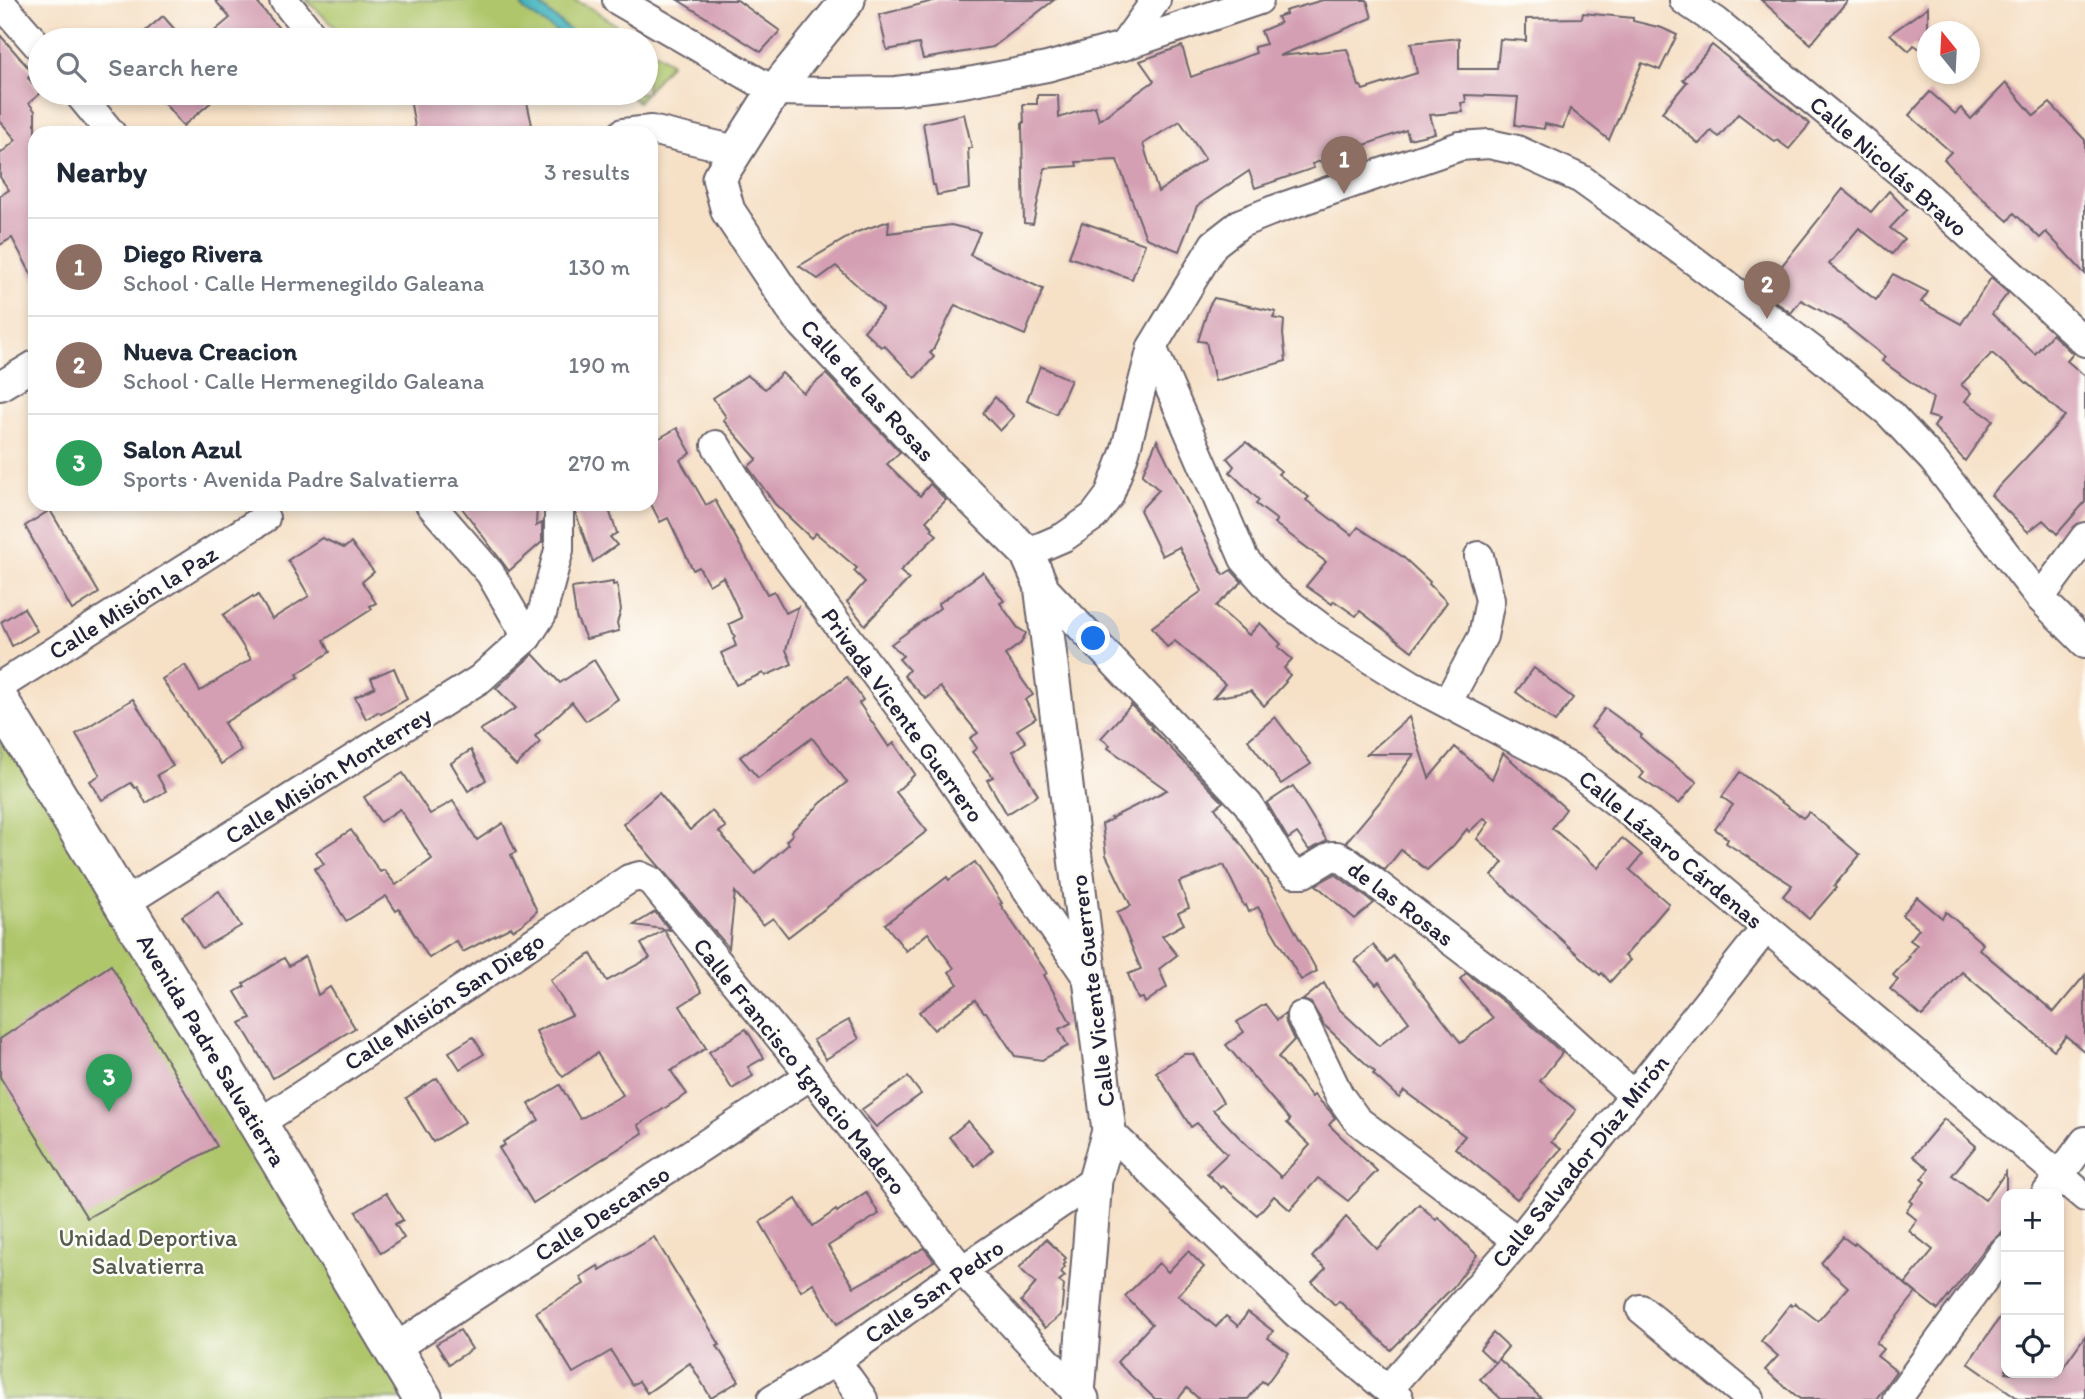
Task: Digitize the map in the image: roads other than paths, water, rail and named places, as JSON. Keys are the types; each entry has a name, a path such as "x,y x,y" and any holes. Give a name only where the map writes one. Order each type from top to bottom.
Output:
{"main road":[{"name":"Avenida Padre Salvatierra","path":"0,702 423,1399"}],"street":[{"path":"284,0 306,28"},
{"path":"617,0 774,91 897,92 1047,67 1123,46 1259,0"},
{"path":"658,132 736,150 774,91 848,0"},
{"path":"1123,46 1156,0"},
{"name":"Calle Nicolás Bravo","path":"1684,0 1717,22 1912,182 2085,342"},
{"path":"0,2 28,34"},
{"path":"88,105 105,126"},
{"path":"1027,553 1064,537 1094,516 1109,496 1125,452 1152,347 1214,244 1241,223 1271,211 1461,146 1489,144 1517,150 1581,179 1816,353 1889,413 1933,460 2040,598 2085,643"},
{"name":"Calle de las Rosas","path":"736,150 719,178 728,211 798,316 935,462 1027,553 1041,585"},
{"name":"Calle Lázaro Cárdenas","path":"1152,347 1244,559 1271,590 1327,632 1412,685 1573,768 1628,811 1766,929 2053,1185 2085,1197"},
{"path":"0,386 28,369"},
{"name":"Privada Vicente Guerrero","path":"716,445 772,537 928,745 1092,985"},
{"path":"436,511 491,573 527,638 542,614 559,550 559,511"},
{"name":"Calle Misión la Paz","path":"0,686 265,517"},
{"path":"2040,598 2085,537"},
{"path":"1447,703 1483,636 1490,600 1479,556"},
{"name":"Calle Vicente Guerrero","path":"1041,585 1109,1131 1296,1313 1394,1394"},
{"name":"de las Rosas","path":"1041,585 1248,804 1284,864 1294,873 1304,873 1332,856 1345,860 1530,1000 1633,1095"},
{"name":"Calle Misión Monterrey","path":"123,904 480,679 527,638"},
{"name":"Calle Francisco Ignacio Madero","path":"629,879 639,876 651,881 811,1075 962,1270 1080,1396"},
{"name":"Calle Misión San Diego","path":"258,1124 629,879"},
{"name":"Calle Salvador Díaz Mirón","path":"1394,1394 1766,929"},
{"path":"1301,1016 1339,1095 1357,1120 1518,1241"},
{"name":"Calle Descanso","path":"392,1350 811,1075"},
{"path":"1080,1396 1095,1180 1109,1131"},
{"path":"2053,1185 2085,1141"},
{"name":"Calle San Pedro","path":"772,1399 836,1361 962,1270 1095,1180"},
{"path":"1898,1399 2004,1252"},
{"path":"1642,1309 1750,1399"},
{"path":"836,1361 863,1399"}],"water":[{"path":"519,0 534,0 567,28 551,28 524,10"}],"place":[{"name":"Diego Rivera","path":"1344,194"},
{"name":"Nueva Creacion","path":"1767,319"},
{"name":"Salon Azul","path":"109,1112"}],"park label":[{"name":"Unidad Deportiva Salvatierra","path":"148,1251"}]}
